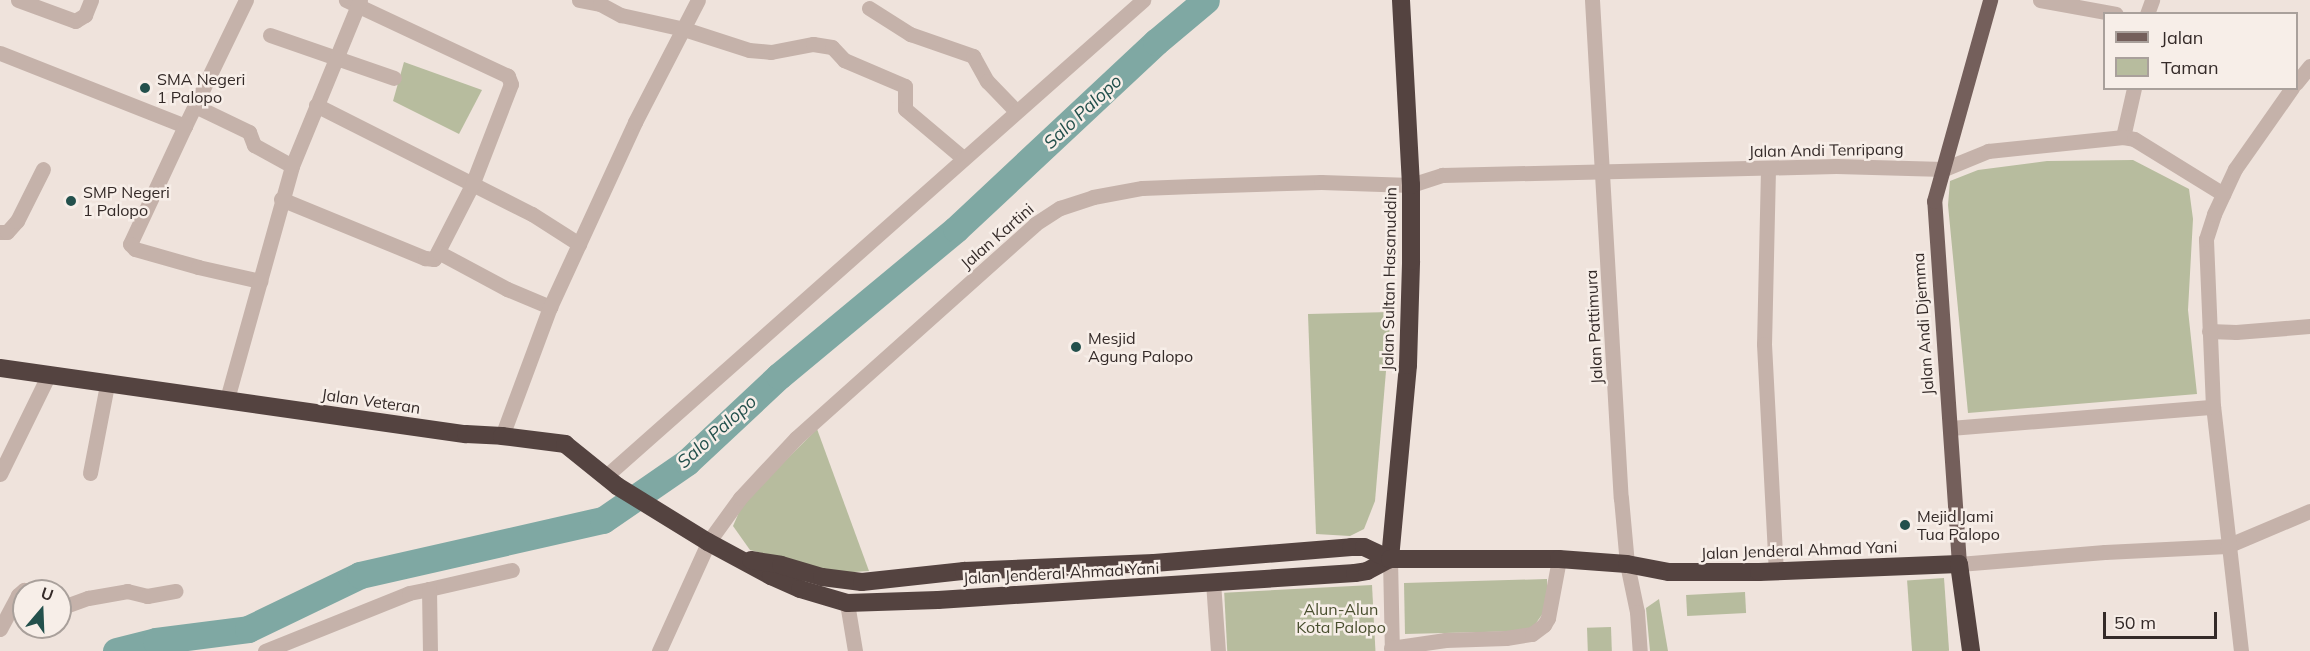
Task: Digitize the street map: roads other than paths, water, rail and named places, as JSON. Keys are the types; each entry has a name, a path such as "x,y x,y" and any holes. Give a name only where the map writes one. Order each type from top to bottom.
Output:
{"highway":[{"name":"Jalan Sultan Hasanuddin","path":"1390,559 1408,366 1411,185 1401,0"},
{"name":"Jalan Veteran","path":"0,368 107,386 227,399 466,434 565,444 611,481 708,542"},
{"name":"Jalan Jenderal Ahmad Yani","path":"708,542 800,589 847,603 1156,587 1366,572 1390,559"},
{"name":"Jalan Jenderal Ahmad Yani","path":"740,559 781,565 822,577 862,582 964,571 1154,563 1351,547 1364,548 1390,559 1559,559 1627,564 1669,572 1776,571 1959,564"},
{"path":"1154,563 1156,587"},
{"name":"Jalan Andi Djemma","path":"1959,564 1971,651"},
{"path":"964,571 965,598"}],"main road":[{"name":"Jalan Andi Djemma","path":"1959,564 1934,201 1990,0"}],"street":[{"path":"18,0 75,21 85,15 91,0"},
{"path":"246,0 130,244 135,249 198,267 260,281"},
{"path":"579,0 600,4 628,17 684,29 760,52 813,44 835,48 844,60 905,86 905,109 963,158"},
{"path":"502,436 550,307 648,97 698,0"},
{"path":"611,481 963,158 1143,0"},
{"name":"Jalan Pattimura","path":"1592,0 1627,564 1637,612 1640,651"},
{"path":"2040,0 2105,12"},
{"path":"227,399 282,199 292,166 335,59 354,2 511,78 511,84 472,185 434,259 425,258 282,199"},
{"path":"869,8 928,43 954,48 973,56 987,81 1016,111"},
{"path":"270,35 394,78"},
{"path":"0,53 185,126"},
{"path":"2299,82 2310,66"},
{"path":"2134,90 2124,137 2134,139 2223,194"},
{"path":"2241,651 2227,546 2213,407 2206,239 2223,194 2246,153 2293,90"},
{"path":"316,105 532,214 579,244"},
{"path":"195,106 249,132 254,145 292,166"},
{"name":"Jalan Andi Tenripang","path":"1411,185 1442,175 1836,166 1944,169 1988,151 2124,137"},
{"path":"0,232 7,232 17,221 43,169"},
{"path":"1768,169 1763,324 1776,571"},
{"name":"Jalan Kartini","path":"659,651 708,542 740,498 796,438 1035,224 1060,208 1093,197 1142,188 1321,182 1411,185"},
{"path":"438,252 507,288 550,307"},
{"path":"2209,331 2235,332 2310,326"},
{"path":"0,474 48,376"},
{"path":"90,473 107,386"},
{"path":"1950,428 2213,407"},
{"name":"Jalan Jenderal Ahmad Yani","path":"1959,564 2105,552 2227,546 2310,511"},
{"path":"1390,559 1391,649 1445,640 1506,638 1532,634 1544,625 1548,618 1559,559"},
{"path":"265,651 410,593 512,570"},
{"path":"1213,582 1218,651"},
{"path":"429,589 430,651"},
{"path":"72,604 88,598 128,591 147,596 176,591"},
{"path":"847,603 855,651"},
{"path":"0,629 12,606"}],"waterway":[{"name":"Salo Palopo","path":"116,651 156,641 248,629 360,575 603,520 687,462 779,376 956,229 1156,42 1206,0"}],"place":[{"name":"SMA Negeri 1 Palopo","path":"145,88"},
{"name":"SMP Negeri 1 Palopo","path":"71,201"},
{"name":"Mesjid Agung Palopo","path":"1076,347"},
{"name":"Mejid Jami Tua Palopo","path":"1905,525"}],"park label":[{"name":"Alun-Alun Kota Palopo","path":"1341,618"}]}
